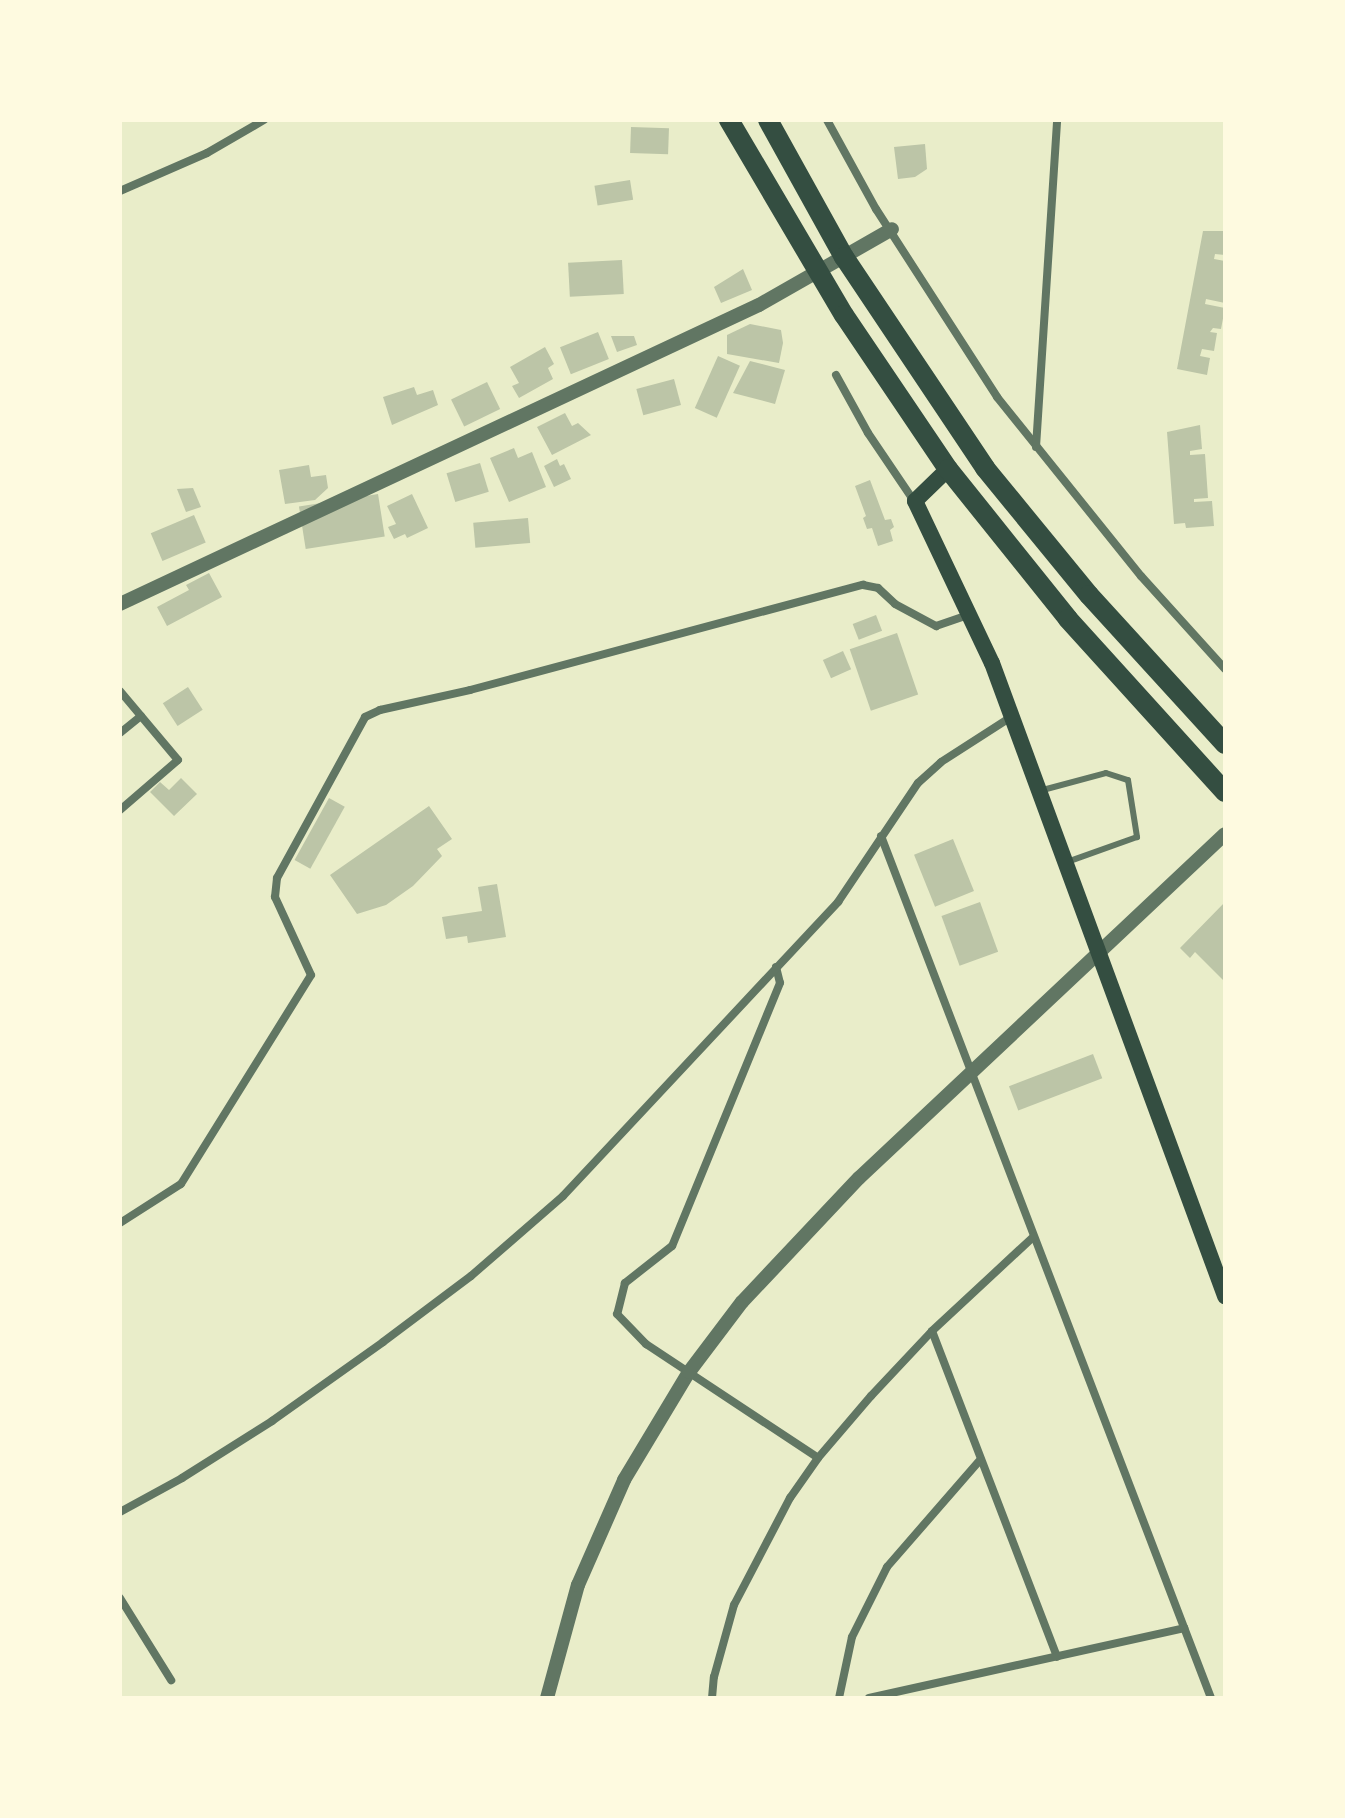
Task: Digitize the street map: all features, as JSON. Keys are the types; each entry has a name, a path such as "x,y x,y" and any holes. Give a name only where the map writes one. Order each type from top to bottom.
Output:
{"highway":[{"path":"729,120 817,272 948,469 1068,619 1225,792"},
{"path":"768,120 844,257 985,468 1089,595 1225,744"}],"main road":[{"path":"948,469 915,501 971,614 1225,1296"}],"street":[{"path":"120,191 207,153 264,120"},
{"path":"827,120 997,397 1141,576 1225,669"},
{"path":"1036,447 1057,120"},
{"path":"120,604 745,312 892,229"},
{"path":"836,375 868,433 915,501"},
{"path":"120,1223 181,1184 311,975 275,897 277,878 365,717 380,710 863,585 878,588 895,604 936,626 971,614"},
{"path":"120,691 178,760 120,810"},
{"path":"120,733 141,716"},
{"path":"120,1512 272,1421 471,1276 563,1196 838,902 918,783 941,762 1011,717"},
{"path":"547,1698 578,1585 599,1532 654,1426 689,1372 742,1302 859,1178 1225,834"},
{"path":"881,836 1211,1698"},
{"path":"776,967 780,983 672,1246 625,1283 617,1314 646,1344 818,1458"},
{"path":"712,1698 714,1677 734,1605 790,1498 818,1458 932,1331 1033,1237"},
{"path":"932,1331 979,1461 1057,1657"},
{"path":"839,1698 852,1637 887,1567 979,1461"},
{"path":"120,1598 171,1680"},
{"path":"869,1698 1184,1628"}],"lane":[{"path":"1039,792 1106,773 1128,780 1137,837 1064,863"}],"building":[{"path":"631,127 669,128 668,154 630,153"},
{"path":"925,144 927,169 915,177 898,179 894,147"},
{"path":"630,180 633,200 598,205 594,186"},
{"path":"1203,231 1225,231 1225,255 1215,254 1214,259 1225,261 1225,303 1206,299 1205,304 1225,308 1221,329 1213,328 1210,332 1217,333 1214,351 1202,349 1200,356 1210,358 1207,375 1177,369"},
{"path":"622,260 624,294 570,297 568,263"},
{"path":"743,269 752,290 721,303 714,287"},
{"path":"750,324 781,330 783,343 779,363 727,354 727,335"},
{"path":"598,332 609,359 571,374 560,347"},
{"path":"611,336 634,336 637,345 617,352"},
{"path":"545,347 554,364 548,368 553,379 519,398 512,386 519,383 510,367"},
{"path":"718,356 740,366 717,418 695,408"},
{"path":"750,361 785,370 775,404 733,393"},
{"path":"674,379 681,405 643,415 636,389"},
{"path":"487,382 500,409 464,426 451,400"},
{"path":"414,387 417,395 433,390 438,405 392,425 383,397"},
{"path":"565,413 572,426 578,423 591,435 552,455 537,427"},
{"path":"1200,425 1202,449 1190,451 1190,455 1205,454 1208,498 1194,499 1194,502 1212,501 1214,526 1186,528 1185,523 1174,524 1167,432"},
{"path":"514,448 518,458 532,452 546,487 509,502 490,458"},
{"path":"557,459 560,466 564,464 571,479 554,487 544,466"},
{"path":"480,463 489,492 455,502 447,473"},
{"path":"309,465 311,477 326,475 328,488 315,500 285,504 279,470"},
{"path":"870,480 885,520 891,519 894,527 890,530 893,541 878,546 872,528 867,529 863,518 866,516 855,486"},
{"path":"193,488 201,507 186,512 177,489"},
{"path":"378,494 385,536 306,549 299,507"},
{"path":"412,494 428,528 407,538 405,534 394,539 388,527 396,524 387,506"},
{"path":"194,515 206,543 162,561 151,533"},
{"path":"528,518 530,543 475,548 473,523"},
{"path":"209,573 222,597 167,626 157,607 189,590 186,585"},
{"path":"876,615 882,631 859,640 853,624"},
{"path":"897,633 918,694 871,711 850,649"},
{"path":"843,651 851,669 831,678 823,660"},
{"path":"188,687 203,710 178,726 163,703"},
{"path":"181,778 197,794 174,816 150,792 160,782 169,790"},
{"path":"329,798 345,807 310,869 295,860"},
{"path":"429,806 452,839 437,849 442,856 413,886 386,905 357,914 330,875"},
{"path":"953,839 974,891 935,907 914,855"},
{"path":"497,884 506,937 468,943 467,936 446,939 442,917 482,911 478,887"},
{"path":"980,902 998,952 960,966 941,916"},
{"path":"1225,902 1225,982 1195,952 1190,958 1180,948"},
{"path":"1093,1054 1102,1078 1018,1111 1009,1086"}]}
